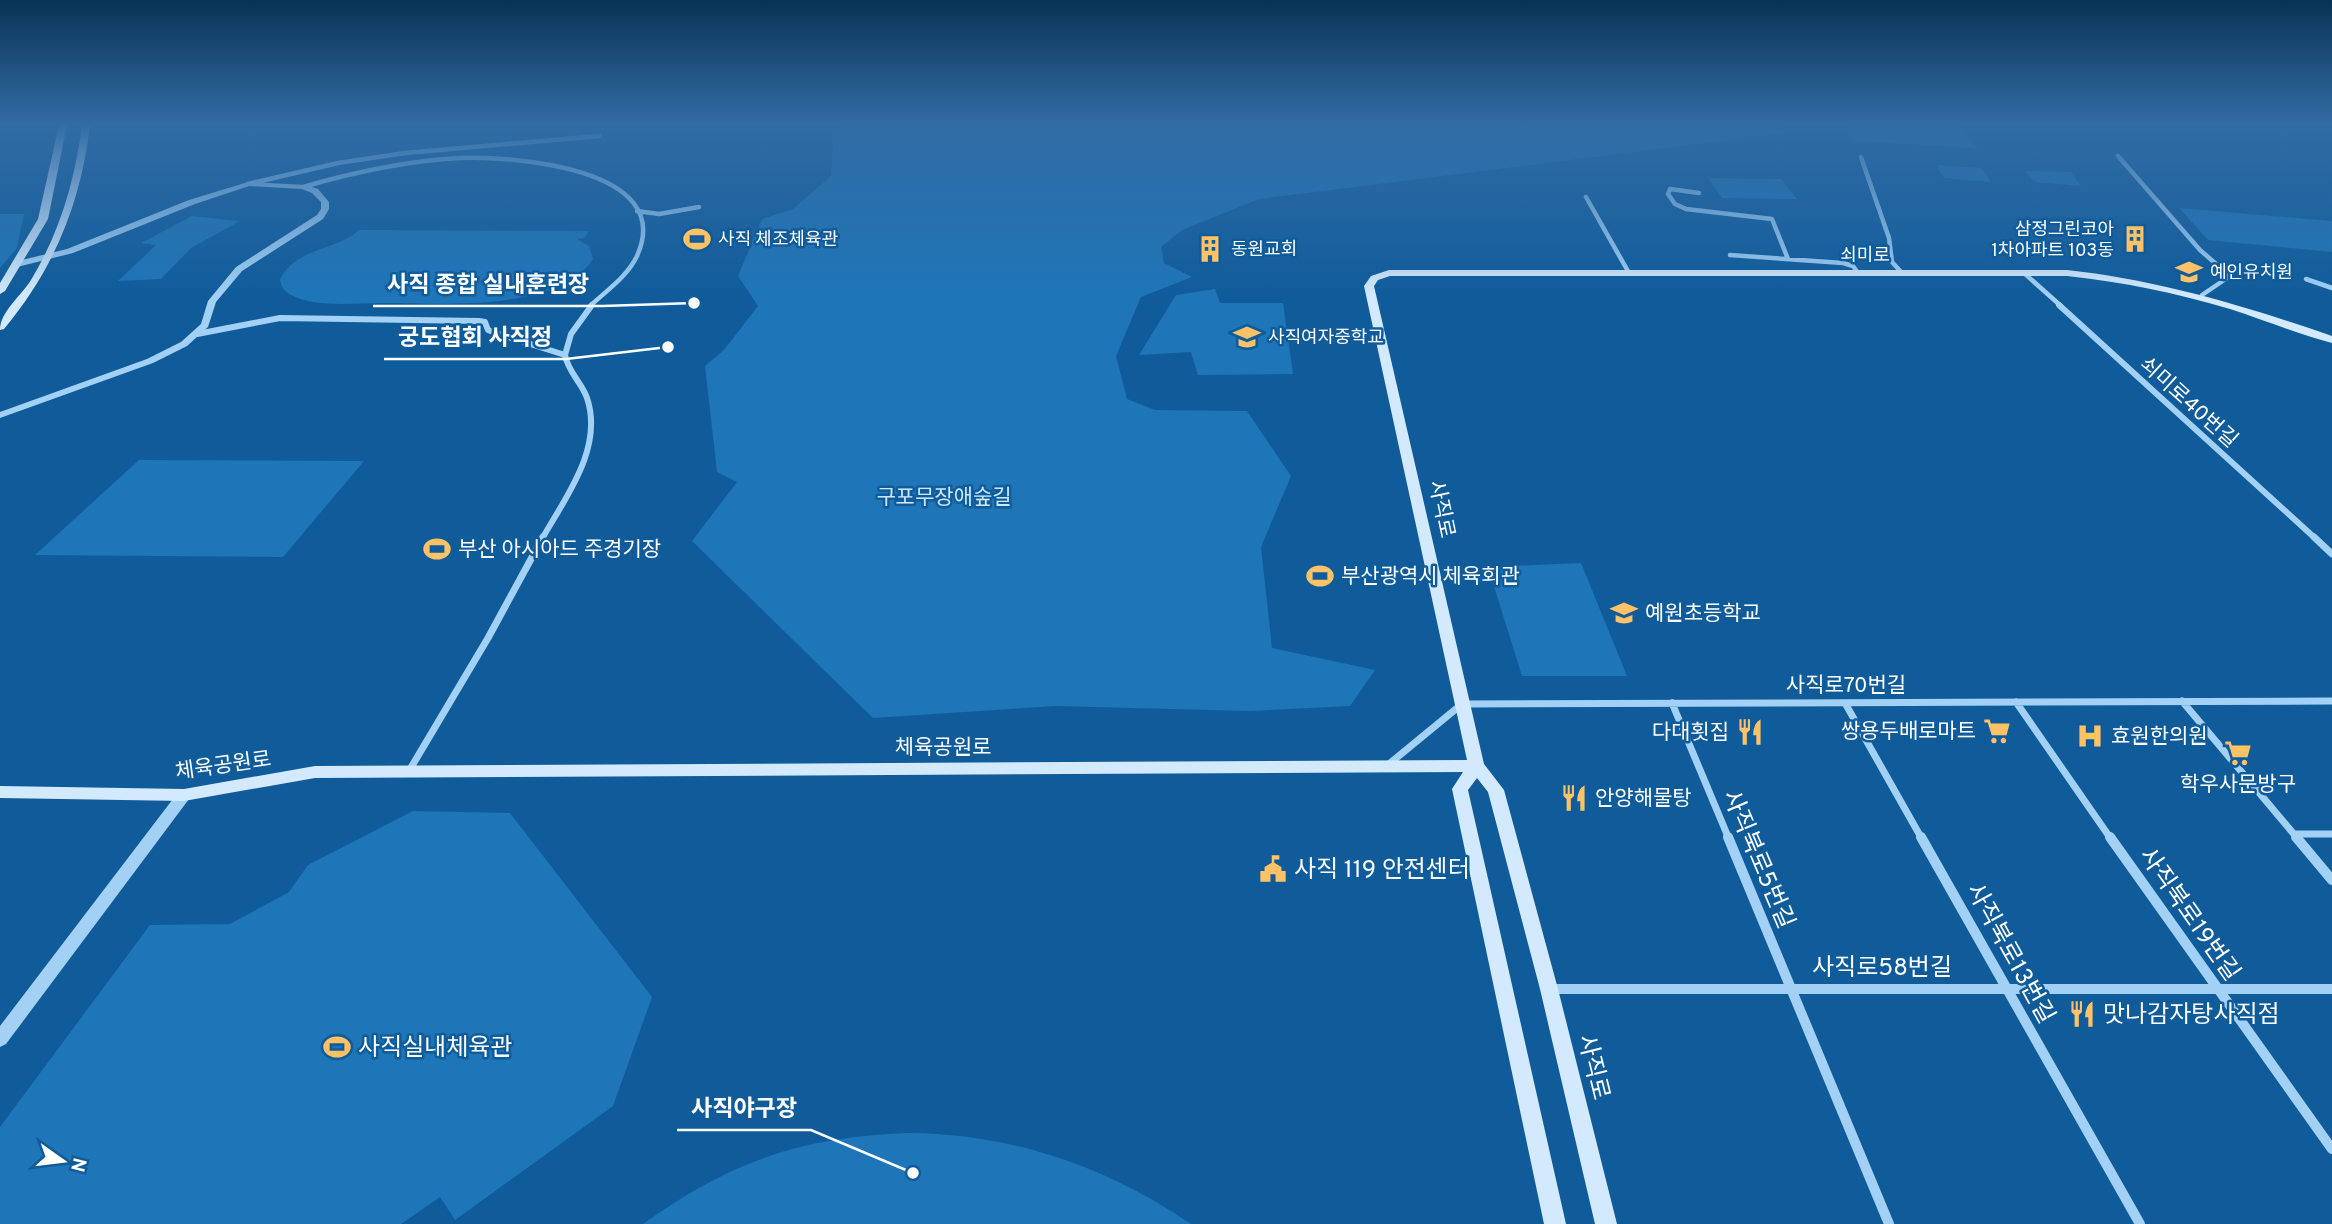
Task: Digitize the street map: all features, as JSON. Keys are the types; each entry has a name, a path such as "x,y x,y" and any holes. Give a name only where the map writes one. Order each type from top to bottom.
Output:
{"main road":[{"path":"0,292 43,219 51,182"},
{"path":"0,327 12,314 47,257 69,215 76,182"},
{"name":"쇠미로","path":"1389,273 2024,273 2129,279 2202,295 2332,340"},
{"name":"사직로","path":"1389,273 1374,278 1369,286 1476,766 1496,790 1549,989 1606,1224"},
{"path":"1476,766 1460,789 1555,1224"},
{"name":"체육공원로","path":"0,792 184,794 315,772 1476,766"}],"street":[{"path":"16,264 90,244 192,202 256,182"},
{"path":"248,184 303,187 321,182"},
{"path":"409,771 501,615 586,460 589,438 588,399 565,355 572,332 584,309 620,279 637,256 643,233 637,211 622,191 606,182"},
{"path":"1869,182 1889,238 1892,261 1902,273"},
{"path":"2141,182 2200,250 2230,275 2202,295"},
{"path":"0,415 150,361 169,353 197,334 205,325 212,301 231,278 256,256 320,217 325,209 321,195 303,187"},
{"path":"1699,193 1677,188 1670,189 1668,194 1675,204 1686,209 1772,219 1788,259"},
{"path":"1586,197 1629,273"},
{"path":"637,211 659,214 699,207"},
{"path":"1730,255 1843,263 1853,266 1858,273"},
{"name":"쇠미로40번길","path":"2024,273 2332,554"},
{"path":"2306,279 2332,288"},
{"path":"197,334 280,318 479,321 485,322 488,330 493,332 565,355"},
{"path":"2182,701 2332,880"},
{"name":"사직로70번길","path":"1462,704 2332,701"},
{"name":"사직북로19번길","path":"2016,702 2216,989 2332,1149"},
{"name":"사직북로5번길","path":"1672,703 1889,1224"},
{"name":"사직북로13번길","path":"1845,703 2140,1224"},
{"path":"1384,767 1411,750 1435,724 1462,704"},
{"path":"0,1039 184,794"},
{"path":"2294,834 2332,834"},
{"name":"사직로58번길","path":"1549,989 2332,989"}],"green space":[{"name":"구포무장애숲길","path":"824,182 1393,182 1259,199 1182,230 1161,247 1164,263 1192,277 1141,297 1116,356 1127,399 1155,410 1247,411 1291,476 1261,547 1272,648 1375,670 1350,706 1250,711 1056,706 873,718 692,541 737,482 717,472 705,366 724,350 758,306 738,276 762,219 793,209"},
{"path":"1711,182 1783,182 1797,199 1722,198"},
{"path":"2035,182 2078,182 2081,186"},
{"path":"2179,208 2332,221 2332,252 2208,240"},
{"path":"0,214 24,214 17,248 0,268"},
{"path":"192,216 240,221 191,248 161,279 118,281 156,245 141,243"},
{"path":"359,230 589,231 584,238 577,239 589,246 593,259 576,276 553,289 526,297 495,301 335,304 312,302 286,292 280,279 297,260 340,242"},
{"path":"1215,289 1220,303 1283,303 1293,374 1198,375 1191,352 1139,355 1176,295"},
{"path":"139,460 364,461 283,557 35,555"},
{"path":"1581,563 1627,676 1522,676 1488,567"},
{"path":"413,811 510,813 652,997 613,1106 455,1220 440,1197 401,1224 0,1224 0,1127 150,925 230,924 289,892 308,865"},
{"path":"909,1133 985,1139 1057,1157 1126,1185 1191,1224 643,1224 707,1184 768,1156 834,1140"}],"place":[{"name":"사직 체조체육관","path":"697,239"},
{"name":"삼정그린코아 1차아파트 103동","path":"2135,239"},
{"name":"동원교회","path":"1210,249"},
{"name":"예인유치원","path":"2189,272"},
{"name":"사직 종합 실내훈련장","path":"694,303"},
{"name":"사직여자중학교","path":"1247,337"},
{"name":"궁도협회 사직정","path":"668,347"},
{"name":"부산 아시아드 주경기장","path":"437,549"},
{"name":"부산광역시 체육회관","path":"1320,576"},
{"name":"예원초등학교","path":"1624,613"},
{"name":"쌍용두배로마트","path":"1997,731"},
{"name":"다대횟집","path":"1750,732"},
{"name":"효원한의원","path":"2090,736"},
{"name":"학우사문방구","path":"2238,753"},
{"name":"안양해물탕","path":"1574,798"},
{"name":"사직 119 안전센터","path":"1273,869"},
{"name":"맛나감자탕사직점","path":"2082,1014"},
{"name":"사직실내체육관","path":"337,1047"},
{"name":"사직야구장","path":"913,1173"}]}
